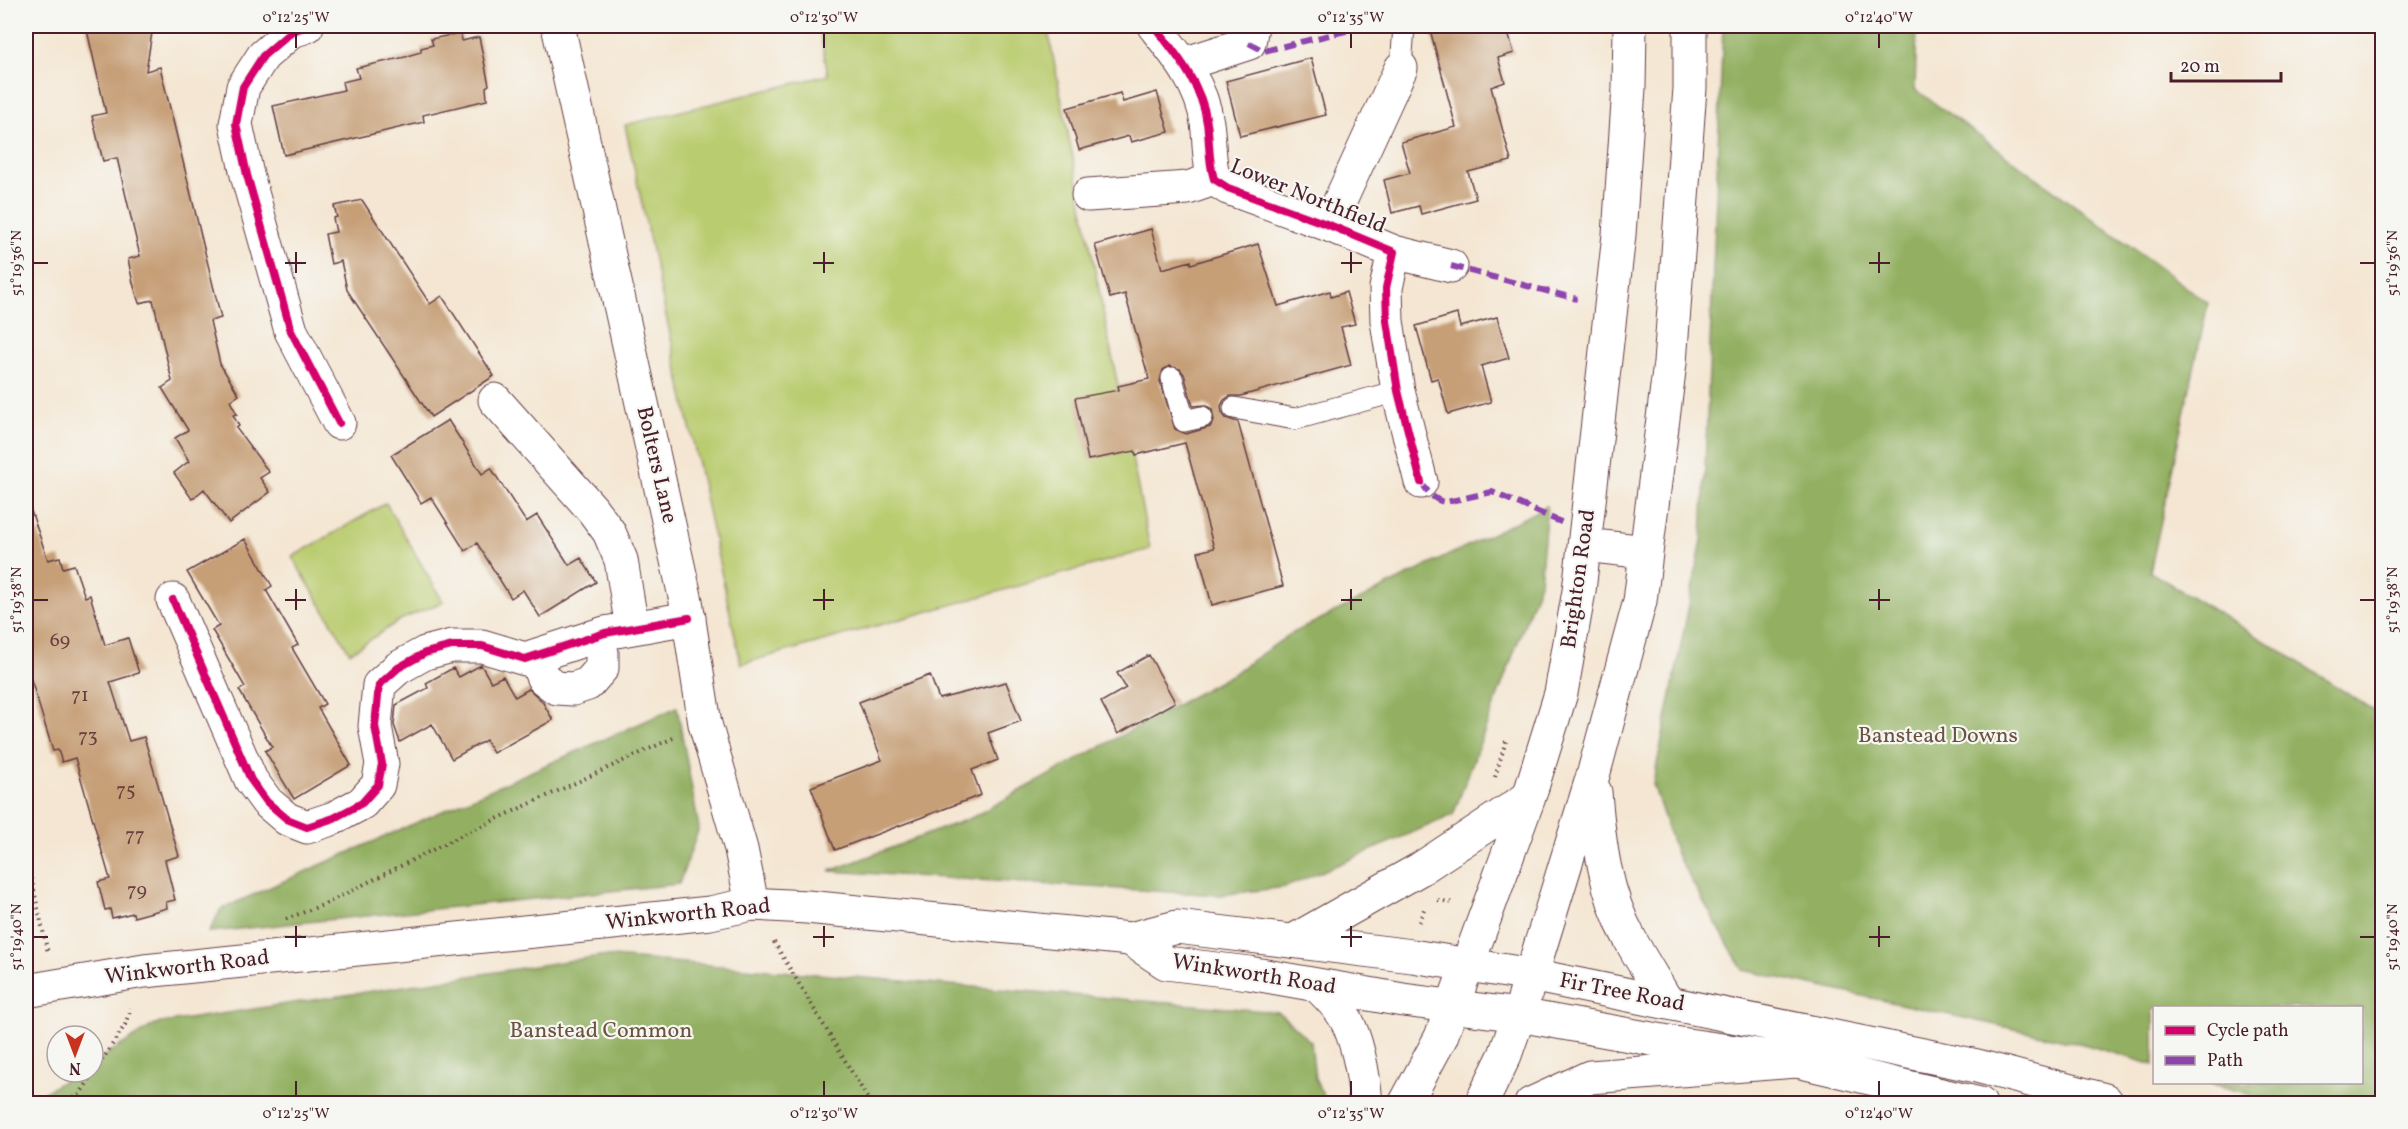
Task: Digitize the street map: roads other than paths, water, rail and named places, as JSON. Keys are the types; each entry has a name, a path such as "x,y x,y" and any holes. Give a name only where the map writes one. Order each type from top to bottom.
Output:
{"main road":[{"path":"307,26 292,32 263,56 243,87 236,124 247,175 291,331 339,423"},
{"name":"Bolters Lane","path":"558,26 689,618 705,724 741,849 752,904"},
{"name":"Lower Northfield","path":"1154,26 1184,64 1198,90 1207,122 1209,164 1214,179 1228,188 1329,225 1394,252 1386,288 1387,321 1398,391 1421,482"},
{"path":"1184,64 1249,43 1252,26"},
{"name":"Brighton Road","path":"1405,1104 1442,1037 1451,1006 1529,797 1561,693 1585,545 1618,235 1629,88 1630,26"},
{"path":"1482,1104 1505,1055 1519,1015 1594,772 1640,601 1670,363 1690,88 1690,26"},
{"path":"1329,225 1401,68"},
{"path":"1088,195 1188,188 1214,179"},
{"path":"1394,252 1451,266"},
{"path":"495,400 592,509 609,532 621,560 611,632 602,653 602,668 588,684 573,689 556,688 543,678 534,656"},
{"path":"1585,545 1646,552"},
{"path":"173,600 251,780 267,802 286,819 307,827 334,818 362,803 378,785 382,764 375,726 378,685 398,668 425,653 452,646 482,646 525,659 611,632 689,618"},
{"path":"1594,772 1599,842 1613,899 1629,937 1667,1002"},
{"path":"1293,941 1420,869 1529,797"},
{"name":"Winkworth Road","path":"41,989 144,971 710,913 752,904 807,907 1130,939 1166,963 1451,1006"},
{"name":"Fir Tree Road","path":"1130,939 1177,927 1531,975 1977,1066 2105,1100 2108,1104"},
{"path":"1318,986 1341,1011 1358,1050 1366,1104"},
{"name":"Fir Tree Road","path":"1451,1006 1797,1061 1980,1104"},
{"path":"1531,1104 1590,1077 1797,1061"}],"lane":[{"path":"1401,68 1404,26"},
{"path":"1172,378 1184,422 1202,417"},
{"path":"1234,408 1295,419 1398,391"}],"park label":[{"name":"Banstead Downs","path":"1938,736"},
{"name":"Banstead Common","path":"601,1031"}]}
